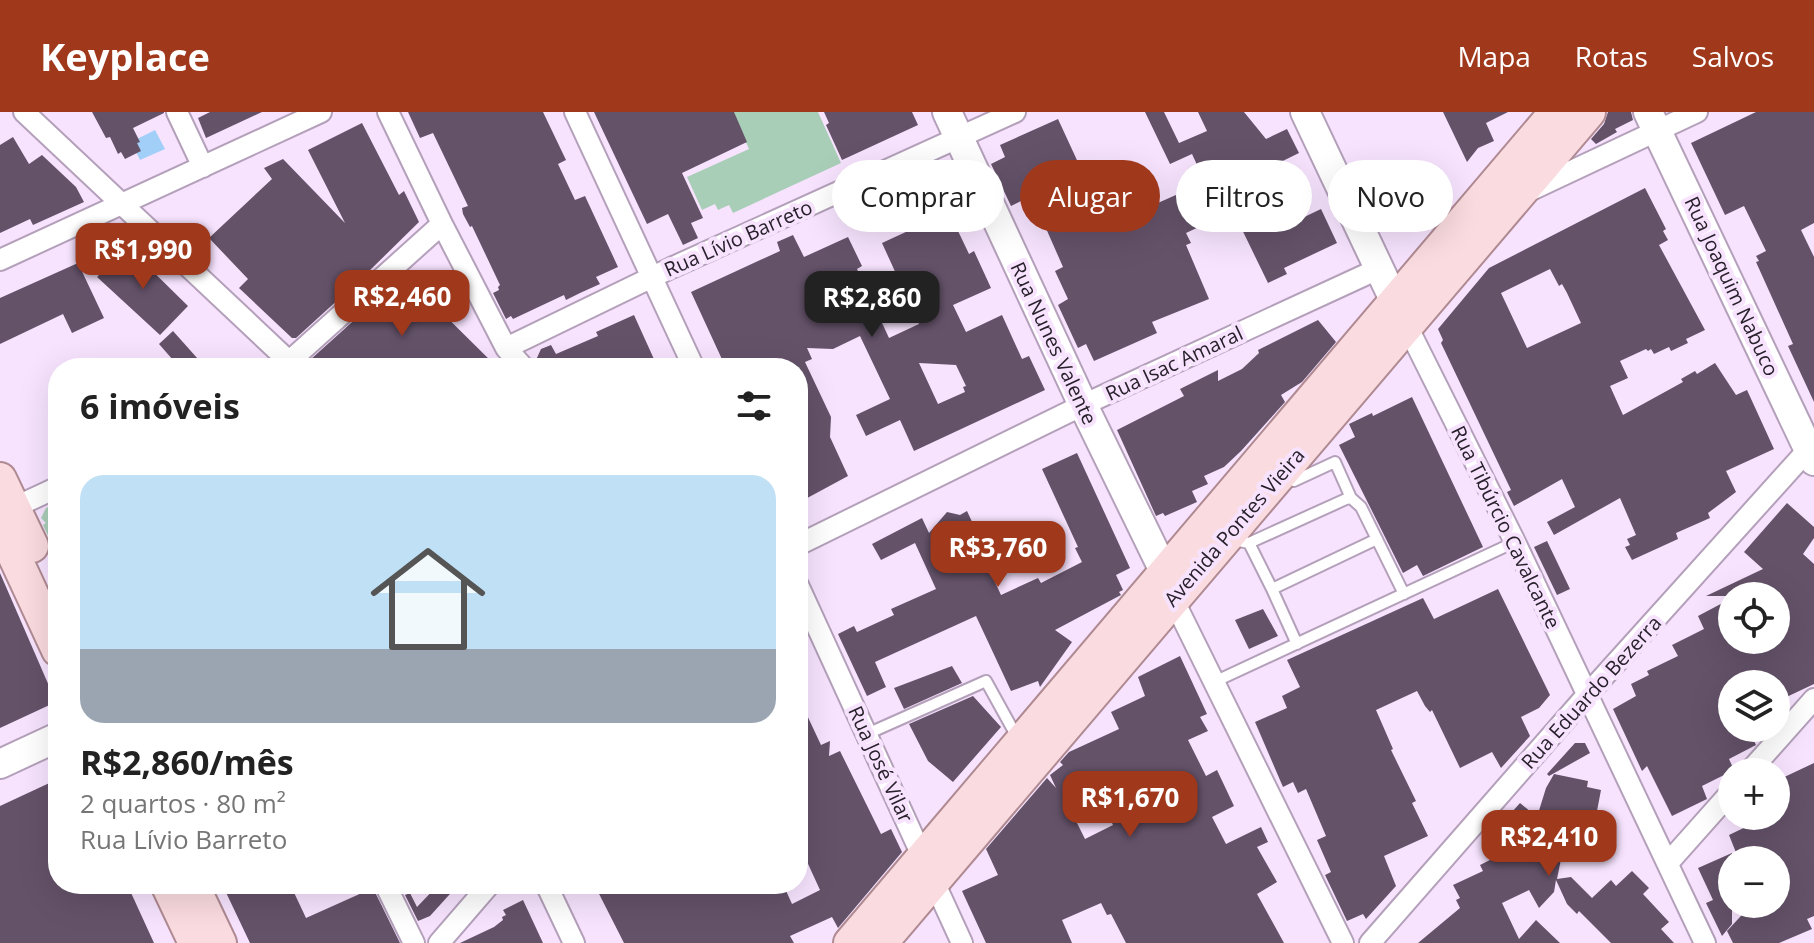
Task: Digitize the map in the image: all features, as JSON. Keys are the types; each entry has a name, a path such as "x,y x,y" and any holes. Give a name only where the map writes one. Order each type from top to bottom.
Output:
{"main road":[{"name":"Avenida Pontes Vieira","path":"881,943 929,868 1020,743 1169,586 1237,540 1283,471 1556,112"},
{"name":"Avenida Pontes Vieira","path":"850,943 929,868 1401,314 1517,197 1589,112"},
{"path":"4,504 48,581"},
{"path":"4,504 48,623"},
{"path":"172,894 195,943"},
{"path":"197,894 220,943"}],"street":[{"path":"24,112 125,205 281,358"},
{"path":"177,112 203,167"},
{"path":"0,260 321,112"},
{"path":"388,112 506,348 515,358"},
{"path":"575,112 689,358"},
{"name":"Rua Nunes Valente","path":"947,112 1214,682 1343,943"},
{"name":"Rua Lívio Barreto","path":"506,348 650,278 1015,112"},
{"name":"Rua Tibúrcio Cavalcante","path":"1305,112 1378,269 1515,542 1705,943"},
{"path":"1517,197 1653,122 1697,112"},
{"name":"Rua Joaquim Nabuco","path":"1653,122 1812,451"},
{"path":"298,358 442,224"},
{"name":"Rua Isac Amaral","path":"808,540 1083,405 1378,269"},
{"name":"Rua Eduardo Bezerra","path":"1370,943 1587,695 1812,451"},
{"path":"4,504 48,490"},
{"name":"Rua José Vilar","path":"808,607 962,943"},
{"path":"1761,758 1814,699"},
{"path":"0,764 48,742"},
{"path":"1668,863 1718,807"},
{"path":"390,894 414,943"},
{"path":"439,943 481,894"},
{"path":"551,894 574,943"}],"lane":[{"path":"1283,471 1294,481 1335,462 1351,498 1361,507 1404,594"},
{"path":"1297,644 1272,589 1237,540 1351,498"},
{"path":"1272,589 1377,539"},
{"path":"1214,682 1515,542"},
{"path":"867,734 986,681 1020,743"}],"green space":[{"path":"732,112 818,112 840,160 832,160 832,167 733,213 729,205 718,210 715,204 702,210 687,177 749,149"},
{"path":"46,508 48,536 43,525 46,523 41,518"}],"water":[{"path":"155,130 165,149 140,160 131,142"}],"building":[{"path":"92,112 164,113 133,128 141,151 125,159 121,152 118,154 110,137 106,138"},
{"path":"210,112 262,112 206,138 198,118"},
{"path":"408,112 543,112 566,160 558,164 575,200 585,196 618,267 596,277 600,284 566,300 564,295 513,319 511,316 506,319 493,293 499,290 500,285 472,226 463,214 462,208 468,206 433,133 420,138"},
{"path":"594,112 734,112 747,142 682,173 703,218 691,223 698,238 683,245 668,214 647,224"},
{"path":"824,112 912,112 918,125 842,160 826,125 829,123"},
{"path":"1145,112 1164,112 1179,143 1207,131 1198,112 1244,112 1266,139 1287,129 1299,153 1285,160 1195,160 1192,154 1170,164"},
{"path":"1443,112 1508,112 1486,123 1494,141 1478,148 1467,162"},
{"path":"1608,112 1631,112 1633,120 1596,144 1591,139 1604,124"},
{"path":"1756,112 1814,112 1814,223 1801,230 1814,257 1814,402 1788,346 1793,344 1756,262 1759,261 1756,256 1766,251 1744,206 1725,215 1691,143"},
{"path":"1058,119 1077,160 1020,160 1020,202 1011,206 1004,191 1004,160 999,160 1005,157 1000,145"},
{"path":"362,123 399,195 404,191 419,222 363,277 296,338 292,338 239,288 248,279 209,238 272,179 264,168 283,159 345,223 308,150"},
{"path":"13,137 29,164 42,155 76,187 84,202 33,225 30,219 0,233 0,145"},
{"path":"1645,188 1666,229 1663,231 1668,240 1659,245 1705,330 1671,351 1669,347 1654,354 1651,349 1646,349 1620,361 1628,378 1610,386 1623,415 1683,382 1681,379 1695,371 1697,374 1715,363 1736,395 1747,390 1774,449 1726,471 1736,492 1708,513 1710,518 1676,533 1678,539 1632,560 1625,547 1630,545 1627,539 1636,535 1620,498 1554,535 1547,522 1575,507 1562,479 1514,506 1507,492 1511,490 1441,343 1443,340 1438,329 1489,268","holes":["1550,269 1559,286 1562,284 1581,323 1527,348 1501,293"]},
{"path":"1176,195 1176,232 1188,232 1191,243 1186,245 1209,299 1152,322 1157,333 1094,361 1086,344 1078,348 1058,305 1068,299 1055,271 1063,267 1048,232 1160,232 1160,202"},
{"path":"1321,209 1328,232 1332,232 1337,243 1284,268 1287,274 1268,283 1243,232 1312,232 1312,213"},
{"path":"906,232 959,232 969,254 974,251 991,288 953,305 966,332 1002,315 1022,359 1029,356 1045,390 914,451 900,420 866,436 856,415 890,399 860,336 833,349 807,348 812,359 808,361 808,358 721,358 691,292 780,251 777,242 793,235 804,257 848,237 862,266 857,269 889,338 919,324 882,243","holes":["919,363 956,365 966,386 963,387 965,392 938,404"]},
{"path":"128,247 188,306 160,335 97,277"},
{"path":"78,263 104,318 72,333 63,314 0,344 0,298"},
{"path":"409,280 488,358 312,358 381,296 385,301"},
{"path":"634,315 653,358 537,358 541,349 551,345 556,354 598,336 596,332"},
{"path":"1318,320 1336,342 1302,382 1281,395 1285,402 1241,451 1224,467 1204,476 1208,484 1192,491 1197,502 1165,516 1163,513 1156,516 1117,430 1184,396 1180,389 1218,370 1218,381 1242,369 1259,353 1258,350"},
{"path":"173,331 197,358 171,358 159,344"},
{"path":"808,368 831,417 830,437 848,476 808,498"},
{"path":"1412,397 1483,547 1423,576 1417,565 1403,573 1339,445 1355,437 1349,424"},
{"path":"1077,453 1130,568 1116,575 1123,590 1119,592 1121,595 1055,630 1072,642 1040,687 1038,681 1011,691 976,616 875,662 886,687 867,696 838,634 854,626 857,632 894,615 891,609 936,589 915,543 881,560 872,544 922,518 929,533 947,512 960,515 967,511 987,554 983,556 1001,595 1038,578 1041,583 1082,562 1042,469"},
{"path":"1787,503 1814,527 1814,538 1803,554 1814,564 1814,684 1790,695 1790,670 1718,670 1718,742 1755,742 1756,745 1731,758 1718,758 1718,778 1702,786 1707,799 1672,816 1647,766 1642,771 1613,709 1636,696 1631,684 1649,675 1647,671 1678,656 1672,645 1704,629 1698,616 1718,605 1718,654 1790,654 1790,582 1736,582 1763,569 1744,552"},
{"path":"1547,541 1570,589 1557,595 1534,547"},
{"path":"0,573 48,684 48,706 0,728"},
{"path":"1498,589 1550,695 1539,708 1521,717 1530,736 1501,768 1492,752 1460,768 1432,710 1430,712 1425,706 1417,691 1376,710 1428,836 1384,856 1396,886 1366,919 1363,914 1347,921 1325,875 1331,872 1317,840 1326,836 1306,789 1298,793 1293,782 1283,787 1255,722 1287,708 1282,696 1300,687 1287,660 1423,598 1434,619"},
{"path":"1263,609 1278,636 1249,649 1235,620"},
{"path":"1180,656 1207,714 1200,717 1208,731 1188,740 1206,776 1217,770 1234,806 1212,817 1226,844 1261,827 1268,842 1257,847 1277,882 1257,894 1284,943 1126,943 1111,914 1107,915 1101,903 1062,920 1072,943 986,943 962,891 998,875 986,849 1047,778 1056,788 1050,775 1063,765 1060,762 1069,752 1119,729 1111,712 1145,696 1138,677","holes":["1096,790 1113,825 1085,839 1068,805"]},
{"path":"952,666 962,683 904,709 894,688"},
{"path":"973,696 1001,727 953,782 928,761 909,724"},
{"path":"808,717 821,745 830,741 829,756 840,751 881,834 891,829 902,852 838,928 832,917 790,936 794,943 624,943 599,894 788,894 792,904 820,890 808,864"},
{"path":"1575,743 1585,743 1590,753 1549,776 1547,774"},
{"path":"1814,763 1814,916 1807,919 1812,929 1779,943 1733,943 1727,931 1739,918 1790,918 1790,846 1733,846 1729,835 1739,830 1790,830 1790,774"},
{"path":"1554,774 1588,781 1587,787 1601,790 1597,811 1604,819 1603,828 1591,836 1589,848 1564,844 1557,879 1571,877 1592,898 1611,880 1616,886 1632,871 1649,888 1643,894 1669,922 1661,929 1674,943 1611,943 1579,911 1577,914 1567,904 1556,880 1554,892 1539,908 1529,890 1502,903 1519,939 1536,920 1560,943 1418,943 1460,908 1456,900 1460,898 1453,885 1483,871 1480,865 1508,851 1496,830 1520,803 1537,817"},
{"path":"48,784 48,894 132,894 154,943 0,943 0,806"},
{"path":"1718,859 1718,918 1732,918 1732,924 1722,936 1706,903 1713,900 1698,868"},
{"path":"227,894 295,894 306,918 360,894 376,894 400,943 250,943"},
{"path":"410,894 417,907 429,894 450,894 430,916 418,921 405,895"},
{"path":"523,900 543,943 460,943 494,927 506,915 503,910"}]}
